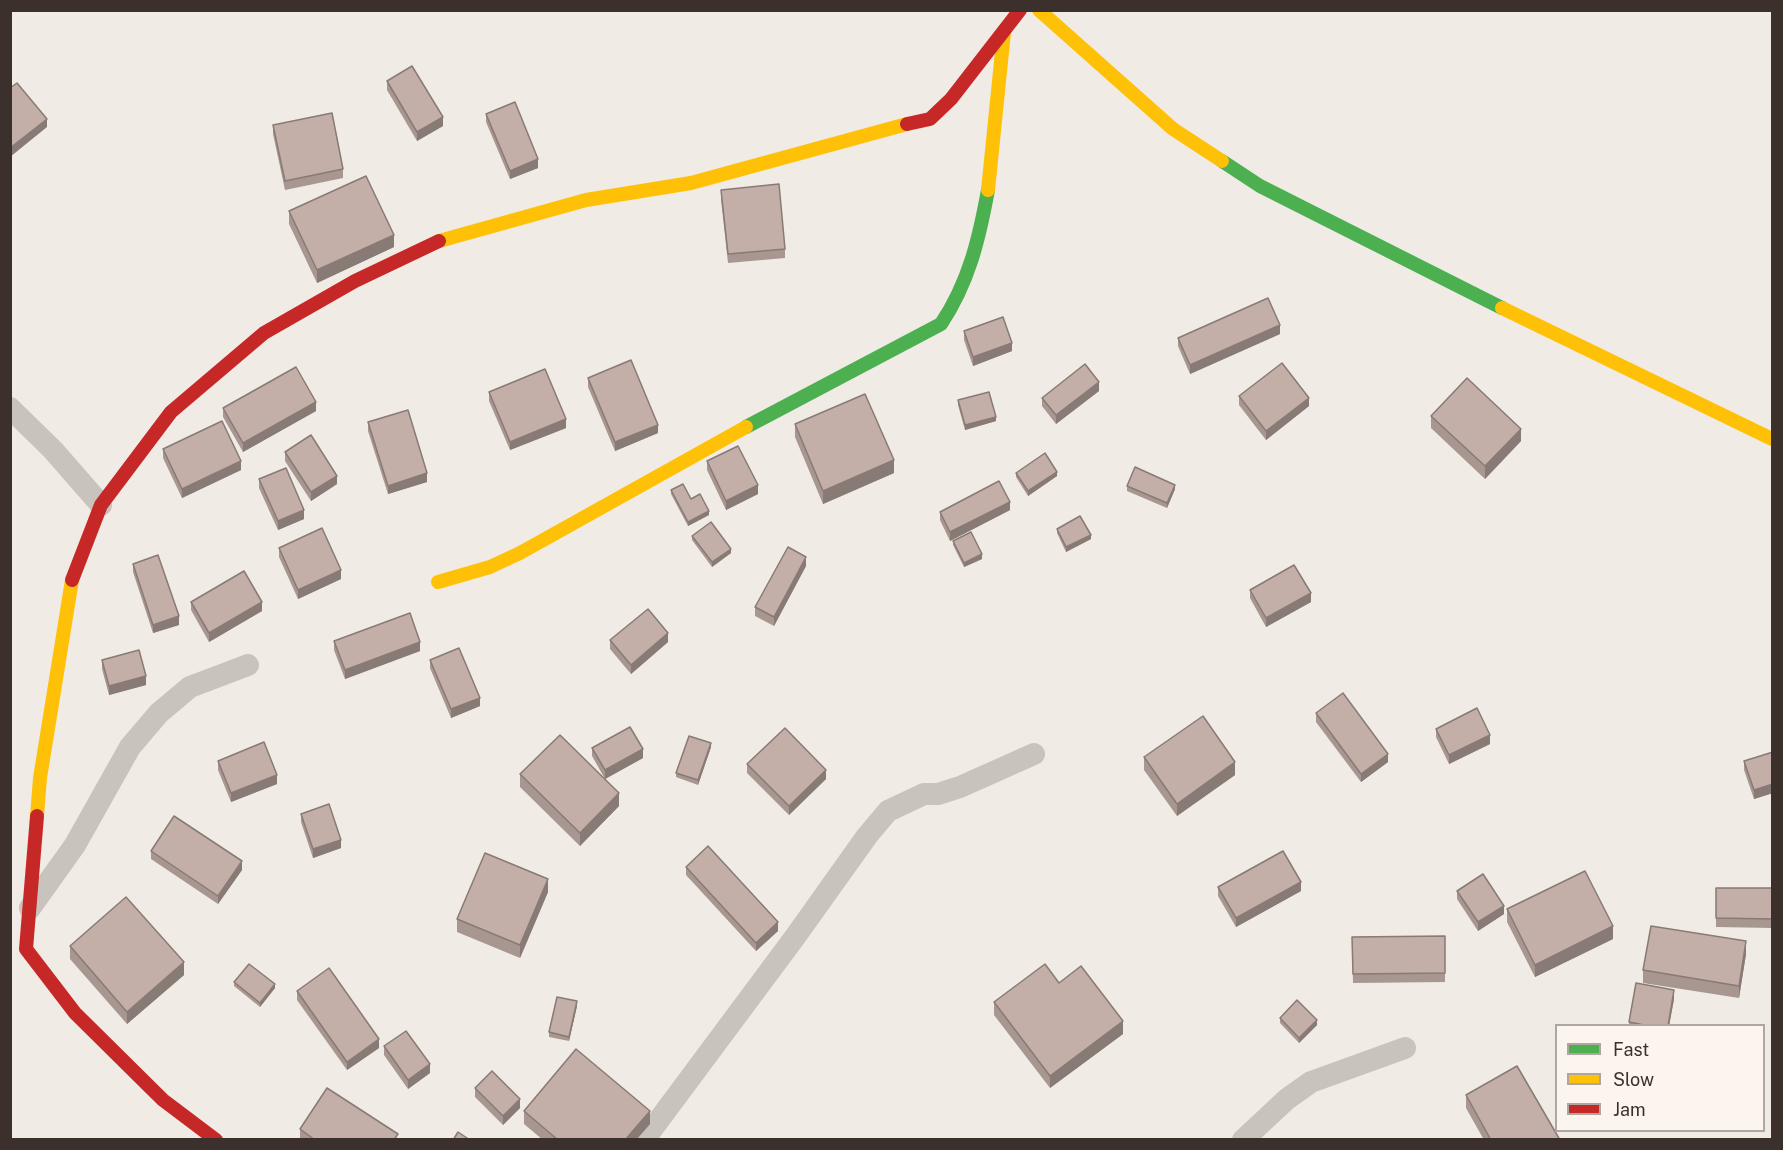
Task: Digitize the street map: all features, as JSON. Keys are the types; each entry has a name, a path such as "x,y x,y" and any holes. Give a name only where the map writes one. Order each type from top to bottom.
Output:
{"street":[{"path":"216,1140 163,1100 75,1013 18,947 27,911 40,778 71,582 101,505 171,412 264,333 355,281 452,236 586,200 691,183 930,119 951,99 1020,10"},
{"path":"1040,10 1173,129 1260,186 1594,354 1773,439"},
{"path":"438,582 489,567 520,553 828,382 941,324 955,309 963,290 985,215 1004,32"},
{"path":"10,408 53,450 101,505"},
{"path":"27,911 75,845 130,747 159,714 190,687 248,665"},
{"path":"644,1140 867,836 888,811 924,794 938,794 960,787 1034,754"},
{"path":"1243,1140 1287,1099 1311,1082 1405,1048"}],"building":[{"path":"412,66 443,117 417,132 387,81"},
{"path":"17,83 47,119 10,148 10,88"},
{"path":"515,102 538,159 510,171 486,114"},
{"path":"332,113 343,169 285,181 273,125"},
{"path":"366,176 394,235 317,270 289,211"},
{"path":"779,184 785,249 728,254 721,190"},
{"path":"1268,298 1280,325 1190,365 1178,338"},
{"path":"1003,317 1012,343 973,357 964,331"},
{"path":"631,360 658,425 615,442 588,378"},
{"path":"1282,363 1309,398 1266,431 1239,396"},
{"path":"1085,364 1099,382 1056,415 1042,398"},
{"path":"296,367 316,402 243,443 223,408"},
{"path":"545,369 566,419 510,442 489,392"},
{"path":"1467,378 1521,429 1485,466 1431,416"},
{"path":"989,392 996,417 965,425 958,400"},
{"path":"865,394 894,460 823,491 795,424"},
{"path":"408,410 427,473 388,486 368,422"},
{"path":"222,421 241,461 182,489 163,449"},
{"path":"311,435 337,476 311,492 285,452"},
{"path":"738,446 758,485 726,501 707,461"},
{"path":"1045,453 1057,472 1028,491 1016,473"},
{"path":"1135,467 1175,485 1167,503 1127,486"},
{"path":"286,468 304,510 278,521 259,479"},
{"path":"999,481 1010,502 950,532 940,512"},
{"path":"683,484 691,499 700,494 709,511 688,522 671,490"},
{"path":"1080,516 1091,535 1066,547 1057,529"},
{"path":"711,522 731,549 712,562 692,536"},
{"path":"322,528 341,570 298,590 279,548"},
{"path":"971,532 982,554 964,563 953,541"},
{"path":"788,547 806,557 774,617 755,607"},
{"path":"158,555 179,616 153,625 133,564"},
{"path":"1294,565 1311,593 1266,618 1250,590"},
{"path":"244,571 262,602 209,633 191,602"},
{"path":"648,609 668,633 631,665 610,640"},
{"path":"410,613 420,642 345,670 334,641"},
{"path":"459,648 480,698 451,709 430,660"},
{"path":"139,650 146,676 109,686 102,660"},
{"path":"1343,693 1388,754 1361,774 1316,713"},
{"path":"1477,708 1490,735 1449,755 1436,729"},
{"path":"1203,716 1235,762 1177,804 1144,757"},
{"path":"630,727 643,749 605,770 592,748"},
{"path":"785,728 826,770 789,806 747,764"},
{"path":"560,735 619,793 580,833 520,774"},
{"path":"689,736 711,743 698,780 676,773"},
{"path":"264,742 277,775 231,793 218,761"},
{"path":"1773,752 1773,784 1754,790 1744,761"},
{"path":"329,804 341,840 313,849 301,814"},
{"path":"174,816 242,861 218,896 151,851"},
{"path":"708,846 778,922 756,943 686,867"},
{"path":"1283,851 1301,882 1236,918 1218,887"},
{"path":"485,853 548,879 520,945 457,919"},
{"path":"1585,871 1613,926 1535,965 1507,909"},
{"path":"1483,874 1504,906 1478,922 1457,891"},
{"path":"1716,888 1773,888 1773,919 1716,918"},
{"path":"126,897 184,962 127,1012 70,946"},
{"path":"1651,926 1746,941 1739,986 1643,970"},
{"path":"1445,936 1445,973 1353,974 1352,937"},
{"path":"249,964 275,984 260,1003 234,982"},
{"path":"1045,964 1059,983 1081,966 1123,1021 1050,1076 994,1002"},
{"path":"329,968 379,1039 347,1062 297,991"},
{"path":"1636,983 1674,990 1668,1024 1629,1022"},
{"path":"557,997 577,1001 569,1037 549,1032"},
{"path":"1297,1000 1317,1020 1299,1038 1280,1018"},
{"path":"406,1031 430,1064 408,1080 384,1046"},
{"path":"576,1049 650,1111 625,1140 558,1140 524,1111"},
{"path":"1517,1066 1560,1140 1491,1140 1466,1095"},
{"path":"492,1071 520,1099 503,1116 475,1088"},
{"path":"327,1088 398,1134 394,1140 315,1140 300,1129"},
{"path":"458,1132 470,1140 453,1140"}],"traffic: fast":[{"path":"1222,161 1260,186 1502,308"},
{"path":"746,427 941,324 959,292 972,260 988,190"}],"traffic: slow":[{"path":"1039,10 1173,129 1222,161"},
{"path":"988,190 1004,32"},
{"path":"439,241 586,200 691,183 907,124"},
{"path":"1502,308 1772,439"},
{"path":"438,582 490,567 520,553 746,427"},
{"path":"37,816 40,778 72,580"}],"traffic: jam":[{"path":"907,124 930,119 951,99 1020,10"},
{"path":"72,580 101,505 171,412 264,333 355,281 439,241"},
{"path":"37,816 26,949 75,1013 163,1100 216,1140"}]}
